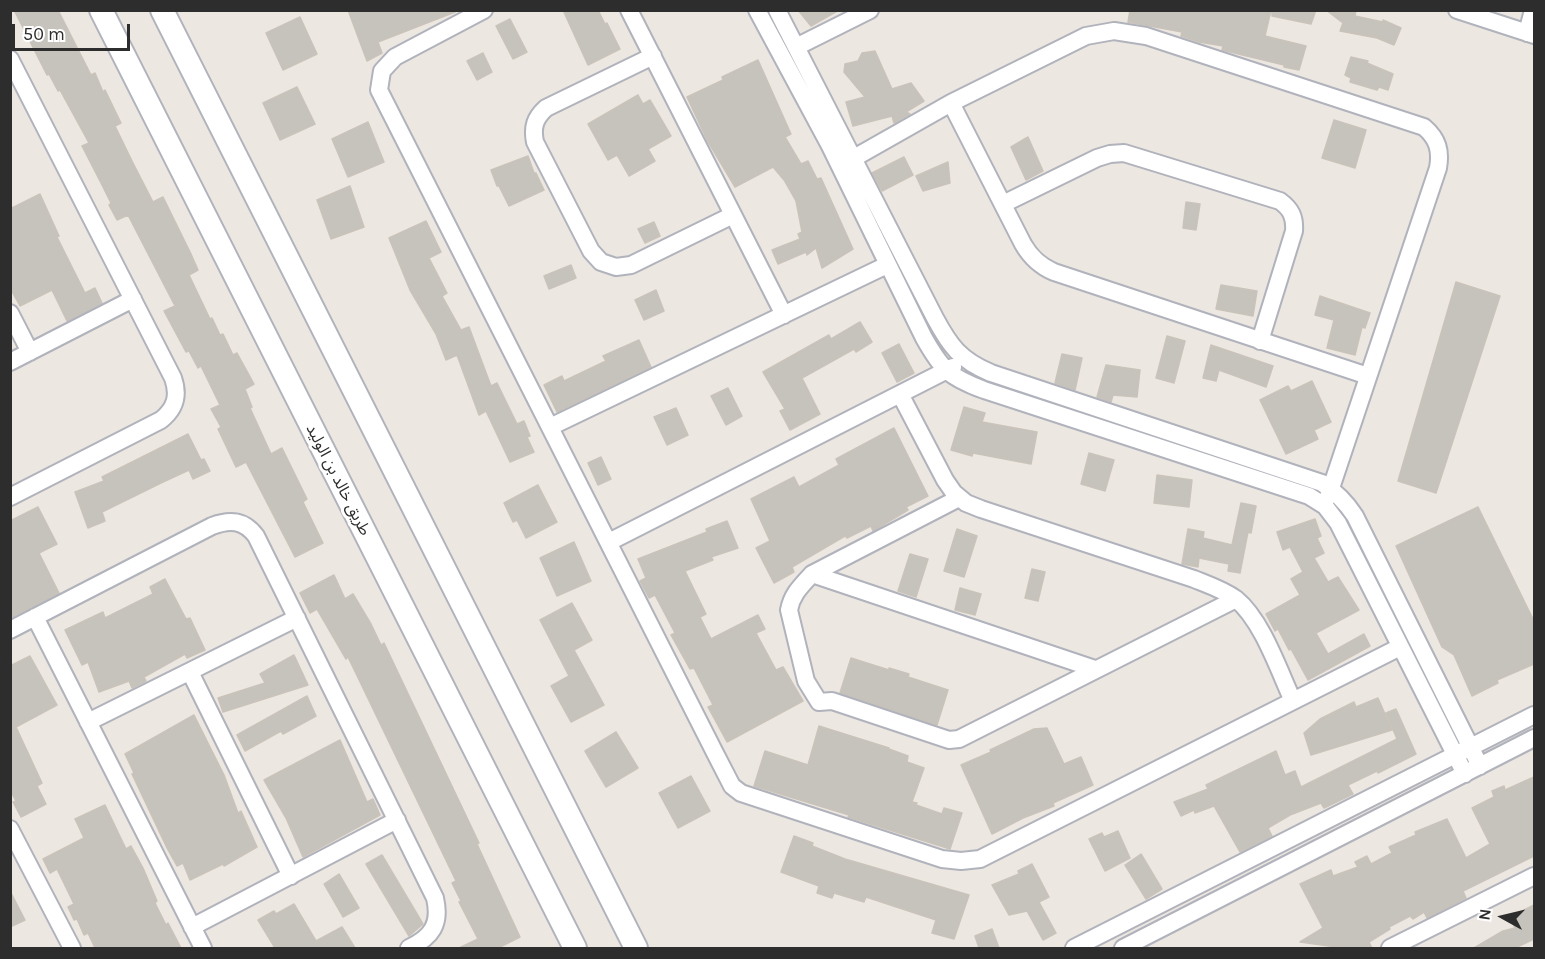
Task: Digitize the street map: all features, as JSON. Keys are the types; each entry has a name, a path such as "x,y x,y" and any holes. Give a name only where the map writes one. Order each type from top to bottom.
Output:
{"street":[{"name":"طريق خالد بن الوليد","path":"101,10 575,948"},
{"path":"162,10 636,948"},
{"path":"484,10 395,57 382,71 379,80 380,90 732,786 741,793 942,859 961,861 980,859 1400,647"},
{"path":"629,10 784,315"},
{"path":"757,10 830,146 927,344 945,371 984,390 1308,496 1325,506 1338,522 1400,647 1463,752"},
{"path":"777,10 947,340 967,361 991,373 1204,442 1322,483 1331,489 1355,516 1472,770"},
{"path":"796,47 870,10"},
{"path":"1457,10 1531,34 1533,10"},
{"path":"854,158 951,103 1086,36 1108,31 1125,31 1156,39 1424,127 1436,141 1439,150 1438,168 1325,506"},
{"path":"652,56 546,108 539,114 533,132 535,142 564,200 591,251 602,262 616,267 631,266 733,215"},
{"path":"10,59 173,378 177,397 169,414 161,420 10,497"},
{"path":"951,103 1030,256 1041,266 1368,376"},
{"path":"1003,204 1097,158 1124,153 1280,201 1293,214 1294,231 1260,341"},
{"path":"550,427 887,265"},
{"path":"10,362 133,299"},
{"path":"10,313 30,352"},
{"path":"609,542 967,361"},
{"path":"900,394 945,480 958,498 981,509 1194,579 1216,587 1236,599 1253,616 1293,700"},
{"path":"958,498 812,574 797,590 789,610 806,681 819,702 831,701 949,740 959,740 1236,599"},
{"path":"10,630 212,526 232,521 251,528 435,898 438,910 431,933 422,942 409,948"},
{"path":"812,574 1095,669"},
{"path":"35,618 203,948"},
{"path":"88,722 297,618"},
{"path":"190,672 291,876"},
{"path":"1074,948 1534,715"},
{"path":"1123,948 1534,738"},
{"path":"192,927 397,820"},
{"path":"10,829 72,948"},
{"path":"1390,948 1534,876"}],"building":[{"path":"14,10 58,10 91,75 95,73 103,92 105,90 121,123 115,126 153,202 163,197 191,254 198,270 189,275 210,319 212,318 220,335 223,334 233,355 237,353 254,384 245,389 252,407 250,408 271,454 282,448 307,499 303,502 323,543 295,557 246,462 236,467 218,429 221,427 211,409 220,405 201,366 198,368 189,351 186,352 164,311 175,306 128,215 117,220 109,205 111,203 82,146 89,143 60,90 58,91 49,74 47,75"},
{"path":"348,10 455,10 455,12 378,42 382,53 367,61"},
{"path":"563,10 598,10 620,49 588,65"},
{"path":"798,10 839,10 811,26"},
{"path":"1130,10 1271,10 1265,36 1306,46 1299,70 1284,67 1284,65 1222,50 1223,46 1181,36 1182,32 1128,22"},
{"path":"1272,10 1316,10 1311,24 1272,16"},
{"path":"1326,10 1342,13 1343,10 1356,10 1355,16 1383,22 1383,20 1401,28 1394,45 1377,38 1340,31 1343,23"},
{"path":"300,17 317,54 283,70 266,33"},
{"path":"510,19 527,52 513,59 496,26"},
{"path":"875,51 892,89 911,83 924,101 906,112 910,114 894,123 892,116 853,126 846,102 865,97 844,72 845,64 858,61 862,53"},
{"path":"483,53 492,72 477,80 467,61"},
{"path":"1351,57 1368,61 1367,63 1393,74 1388,90 1379,87 1377,90 1350,82 1351,78 1345,75"},
{"path":"758,60 791,134 785,137 801,164 808,161 817,179 821,178 853,249 822,268 816,248 807,255 806,252 778,264 772,250 800,239 798,234 802,232 796,201 784,180 773,167 735,187 707,140 687,97"},
{"path":"297,87 315,124 280,140 263,103"},
{"path":"638,95 643,104 650,100 671,136 648,149 655,161 629,176 617,155 608,160 588,124"},
{"path":"1334,120 1366,130 1355,168 1322,158"},
{"path":"368,122 384,162 348,177 332,139"},
{"path":"1028,137 1043,171 1026,180 1011,147"},
{"path":"528,156 534,173 544,190 509,206 491,170"},
{"path":"904,157 913,175 882,191 872,173"},
{"path":"948,162 950,183 923,191 916,176"},
{"path":"350,186 364,227 331,239 317,200"},
{"path":"40,194 59,236 57,237 85,293 95,288 102,303 67,321 52,290 20,306 10,288 10,209"},
{"path":"1186,202 1200,204 1196,230 1183,228"},
{"path":"426,221 441,252 429,258 447,293 442,296 461,330 469,327 491,386 497,383 517,424 524,421 530,436 527,437 534,452 510,462 486,411 479,415 457,355 446,360 436,334 410,290 389,238"},
{"path":"654,222 660,236 645,243 638,229"},
{"path":"571,265 576,278 549,289 544,276"},
{"path":"1456,282 1500,296 1436,493 1398,481"},
{"path":"1221,285 1257,291 1253,316 1216,309"},
{"path":"656,290 664,311 644,320 635,300"},
{"path":"1320,296 1370,313 1365,328 1362,327 1355,355 1327,348 1334,320 1315,315"},
{"path":"860,322 872,342 856,352 854,349 802,378 820,414 790,430 780,411 785,409 763,372 829,335 831,339"},
{"path":"1167,336 1185,341 1174,383 1156,378"},
{"path":"639,340 651,367 557,412 544,385 562,376 564,381 606,361 603,356"},
{"path":"899,344 914,373 897,382 882,353"},
{"path":"1211,345 1273,366 1266,387 1219,370 1216,381 1203,378"},
{"path":"1062,354 1082,358 1075,390 1055,383"},
{"path":"1106,365 1140,370 1137,397 1113,395 1111,402 1097,397"},
{"path":"1312,381 1331,422 1314,430 1318,439 1286,454 1260,400 1288,386 1291,391"},
{"path":"728,388 742,416 726,425 711,396"},
{"path":"964,407 985,413 982,422 1037,432 1031,464 973,453 972,456 951,450"},
{"path":"676,408 688,435 667,445 654,417"},
{"path":"894,428 928,496 906,507 908,510 873,531 871,526 847,538 845,536 792,567 794,572 774,583 756,548 770,541 751,499 794,477 799,487 839,465 836,459"},
{"path":"188,434 201,460 204,459 210,471 193,479 189,470 163,482 102,512 105,521 88,528 75,492 104,481 102,477"},
{"path":"1089,453 1114,460 1105,491 1081,484"},
{"path":"601,457 611,479 598,485 588,463"},
{"path":"1157,475 1192,480 1189,507 1154,503"},
{"path":"538,485 557,522 526,538 517,520 513,522 504,503"},
{"path":"1241,503 1256,506 1240,573 1228,571 1229,564 1199,558 1198,567 1182,564 1188,529 1204,532 1203,538 1232,545"},
{"path":"38,507 57,544 39,553 59,593 10,618 10,521"},
{"path":"1478,507 1534,621 1534,664 1497,680 1498,683 1472,696 1454,655 1442,647 1396,546"},
{"path":"1315,519 1321,536 1317,538 1324,553 1314,558 1328,582 1338,577 1359,610 1316,633 1328,654 1364,634 1370,646 1308,680 1291,649 1289,650 1278,629 1275,631 1266,614 1300,595 1291,579 1303,572 1290,547 1283,550 1277,532"},
{"path":"727,521 738,548 711,557 713,560 685,571 706,614 700,617 711,639 758,615 765,629 756,633 776,670 783,667 803,701 727,742 708,707 713,705 694,668 690,669 671,635 675,633 655,595 649,598 640,581 646,578 638,559 707,532 706,529"},
{"path":"957,529 977,536 964,577 944,571"},
{"path":"574,542 591,581 557,596 540,558"},
{"path":"910,554 928,559 916,597 898,591"},
{"path":"1032,569 1045,572 1038,601 1025,598"},
{"path":"334,575 345,599 353,594 381,645 384,643 479,843 477,844 520,937 498,948 459,948 478,939 459,902 461,901 452,883 456,881 348,657 346,659 317,609 310,613 300,593"},
{"path":"165,579 186,619 190,618 205,650 187,658 185,654 144,677 146,681 132,688 129,681 99,692 88,662 82,665 65,630 103,612 105,618 153,594 150,587"},
{"path":"960,588 981,594 975,615 955,610"},
{"path":"572,603 592,640 574,650 604,705 571,722 551,686 569,676 540,620"},
{"path":"294,655 308,685 223,712 218,698 265,683 260,674"},
{"path":"30,656 57,705 16,727 42,783 37,786 46,804 21,817 10,790 10,666"},
{"path":"851,658 909,674 908,677 948,690 937,725 840,693"},
{"path":"307,696 316,716 283,734 281,731 245,751 237,735"},
{"path":"1378,698 1392,730 1311,755 1304,733 1320,719 1354,702 1356,707"},
{"path":"1396,709 1416,754 1348,785 1353,794 1324,808 1321,803 1290,815 1268,828 1272,836 1240,852 1214,806 1195,813 1194,810 1181,816 1174,802 1208,789 1206,785 1276,751 1285,775 1295,771 1301,787 1397,739 1386,713"},
{"path":"194,715 224,775 238,813 241,811 257,847 224,866 223,864 190,880 183,863 177,866 167,848 125,754"},
{"path":"819,726 889,748 908,756 907,762 924,768 912,802 942,814 944,808 962,813 950,849 754,786 765,751 808,765"},
{"path":"1047,728 1064,764 1081,757 1093,785 1053,803 1054,806 1023,818 992,834 961,765 1034,729"},
{"path":"616,732 638,768 606,787 585,751"},
{"path":"340,740 367,802 373,799 380,815 303,857 286,818 264,780"},
{"path":"691,776 710,811 678,828 659,793"},
{"path":"1534,777 1534,856 1463,891 1466,898 1427,918 1424,912 1413,919 1410,916 1389,927 1390,929 1369,942 1372,948 1343,948 1300,942 1323,928 1300,884 1331,870 1333,876 1358,867 1355,862 1367,856 1371,864 1392,853 1389,847 1416,835 1415,832 1447,819 1466,858 1490,844 1472,808 1494,797 1492,791 1504,786 1505,790"},
{"path":"105,805 126,849 131,846 143,868 157,901 155,903 181,948 95,948 88,933 84,935 77,919 74,920 68,907 74,904 57,869 50,873 43,859 84,838 75,819"},
{"path":"1118,831 1130,858 1105,871 1089,839 1102,833 1104,837"},
{"path":"794,836 845,859 969,895 954,939 932,933 936,920 866,897 864,902 834,893 832,898 817,893 819,886 781,872"},
{"path":"1141,854 1162,889 1146,899 1125,865"},
{"path":"382,855 423,924 409,936 366,864"},
{"path":"1032,864 1049,897 1039,902 1056,933 1043,940 1027,911 1009,915 992,885 1019,874 1018,871"},
{"path":"339,874 359,908 343,917 324,884"},
{"path":"10,891 25,920 10,927"},
{"path":"294,904 316,941 342,927 355,948 275,948 258,920 274,911 276,914"},
{"path":"1534,905 1534,939 1515,948 1474,948 1503,931 1515,928 1510,917"},
{"path":"992,929 999,948 979,948 975,936"}]}
